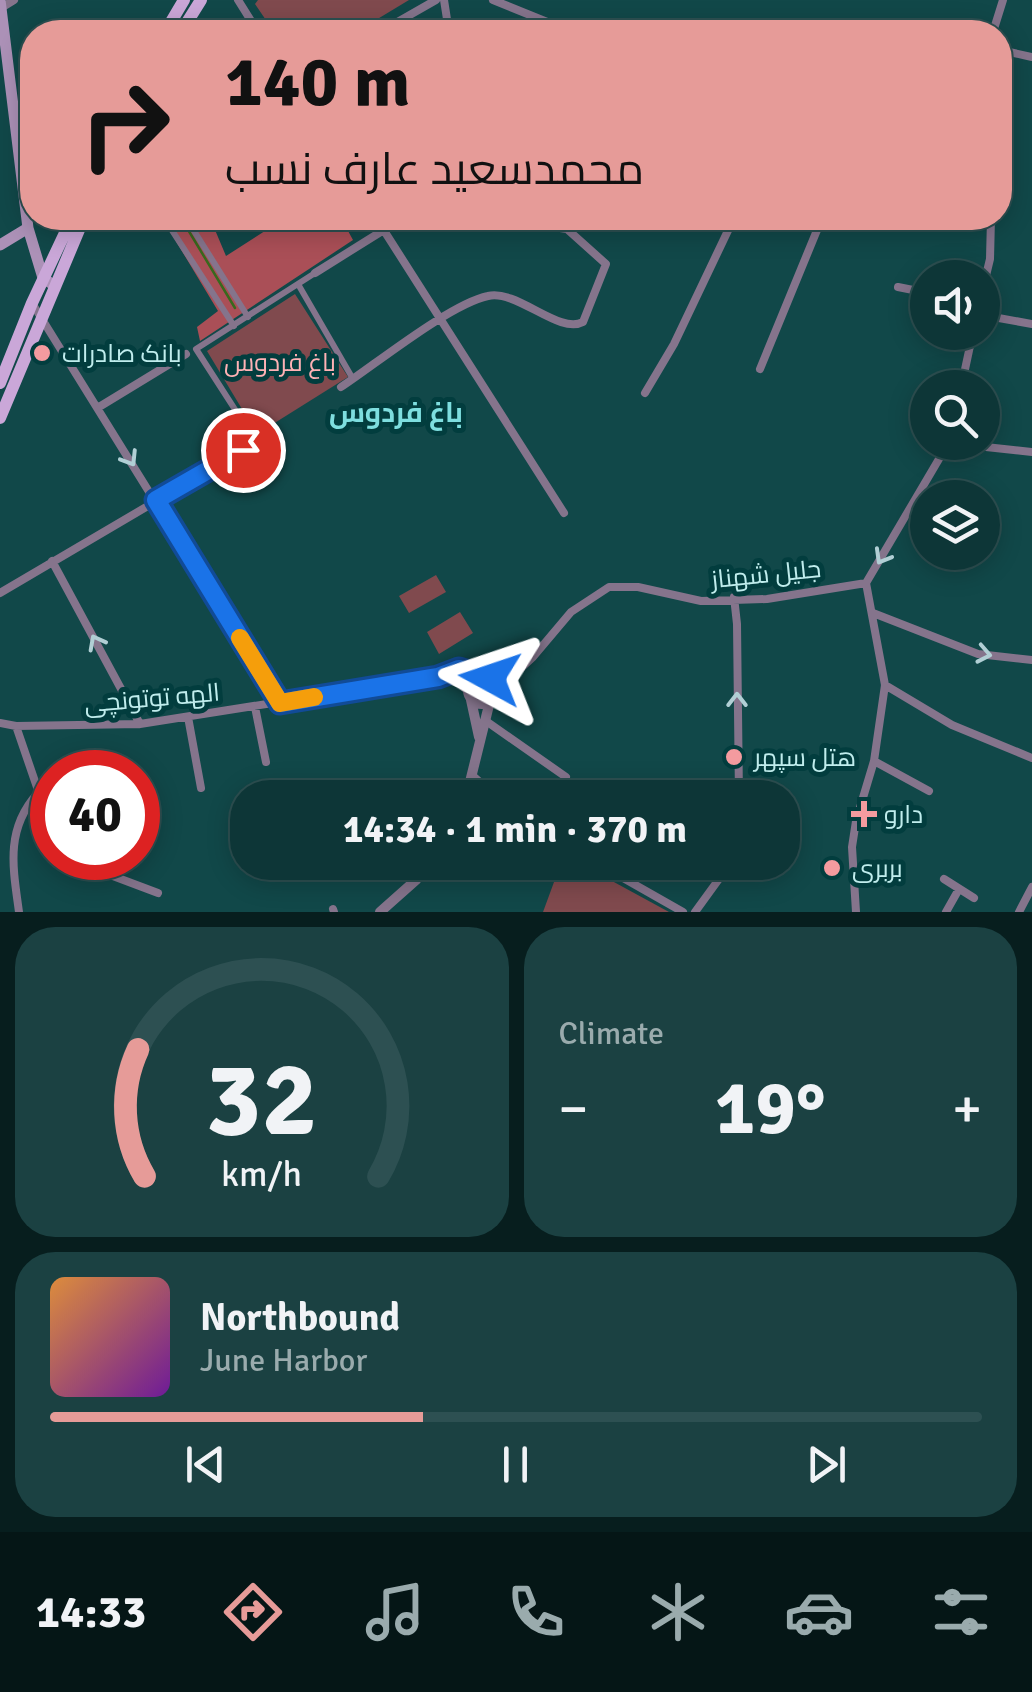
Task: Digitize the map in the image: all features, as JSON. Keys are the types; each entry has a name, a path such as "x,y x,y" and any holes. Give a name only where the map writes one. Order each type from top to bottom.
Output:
{"main road":[{"path":"0,0 20,163"},
{"path":"0,245 25,230"},
{"path":"29,230 49,282"},
{"path":"0,418 42,316 49,282 68,230"},
{"path":"0,383 32,304 77,230"}],"street":[{"path":"1,8 14,0"},
{"path":"401,20 436,0"},
{"path":"494,0 543,20"},
{"path":"172,230 234,326"},
{"path":"194,230 248,317"},
{"path":"99,407 384,230 564,513"},
{"path":"341,387 440,319 485,296 497,295 570,325 583,322 606,264 569,230"},
{"path":"645,393 674,344 728,230"},
{"path":"760,370 815,230"},
{"path":"990,260 991,230"},
{"path":"298,284 354,378"},
{"path":"898,287 910,289"},
{"path":"32,304 280,703"},
{"path":"1000,318 1032,324"},
{"path":"196,349 256,442"},
{"path":"0,593 266,436"},
{"path":"1000,449 1032,452"},
{"path":"856,912 852,847 874,760 886,686 866,583 939,460"},
{"path":"52,560 140,724"},
{"name":"جلیل شهناز","path":"492,696 571,612 609,587 638,587 701,601 767,599 866,583"},
{"path":"734,598 738,780"},
{"path":"873,613 978,654 1032,660"},
{"path":"481,744 470,682 523,667"},
{"name":"الهه توتونچی","path":"0,723 140,724 438,677 459,669 484,676"},
{"path":"472,780 492,696 492,681 484,676"},
{"path":"438,677 458,682 478,703 492,696"},
{"path":"886,686 952,726 1032,758"},
{"path":"254,707 266,762"},
{"path":"188,717 201,788"},
{"path":"486,721 566,777"},
{"path":"16,726 30,771"},
{"path":"874,760 929,791"},
{"path":"473,776 478,780"},
{"path":"19,912 13,839 18,821 30,804"},
{"path":"944,879 974,898"},
{"path":"125,880 158,892"},
{"path":"380,912 411,880"},
{"path":"627,880 683,912"},
{"path":"696,912 719,880"},
{"path":"1019,912 1032,887"},
{"path":"946,912 959,889"}],"green space":[{"path":"258,0 409,0 376,20 266,20 255,4"},
{"name":"باغ فردوس","path":"295,294 348,377 257,434 207,351"},
{"path":"436,575 446,592 409,613 399,596"},
{"path":"460,612 473,633 439,654 427,632"},
{"path":"555,880 610,880 669,912 543,912"}],"shaded area":[{"path":"169,230 215,230 226,256 266,230 348,230 353,240 200,341 197,327 218,311"}],"waterway":[{"path":"188,230 235,308"}],"slow traffic":[{"path":"240,638 280,703 314,697"}],"place":[{"name":"بانک صادرات","path":"42,353"},
{"name":"هتل سپهر","path":"734,757"},
{"name":"دارو","path":"864,814"},
{"name":"بربری","path":"832,868"}],"district":[{"name":"باغ فردوس","path":"396,413"}],"route":[{"path":"243,450 156,500 280,703 438,677 459,669 490,678"}]}
